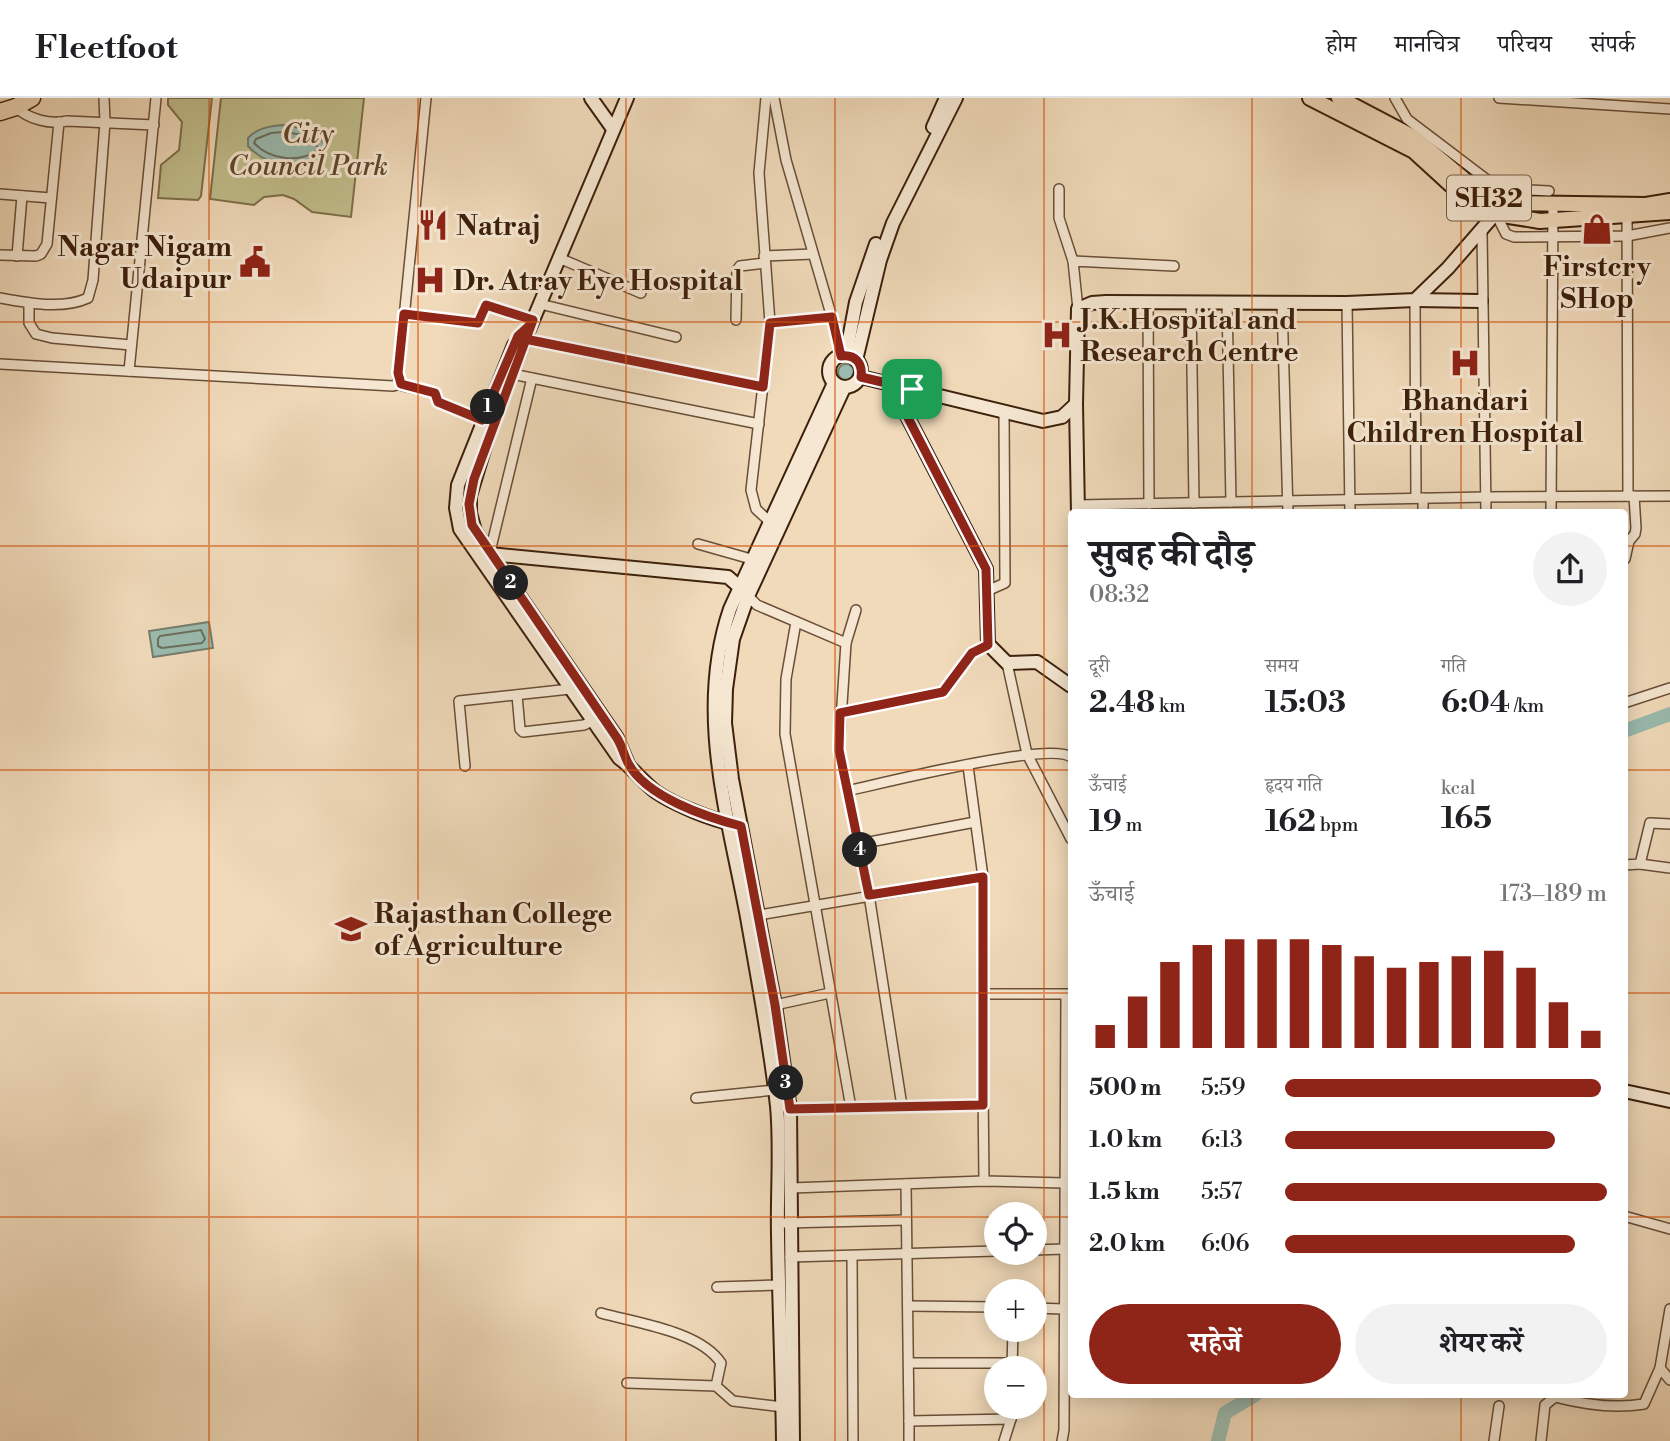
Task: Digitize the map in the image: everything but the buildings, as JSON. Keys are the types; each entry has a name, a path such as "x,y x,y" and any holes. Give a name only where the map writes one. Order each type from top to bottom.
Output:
{"highway":[{"path":"0,101 8,106 32,98"}],"main road":[{"path":"1310,98 1414,151 1474,205 1500,209"},
{"name":"SH32","path":"1339,98 1415,138 1500,209 1551,205 1628,211 1670,201"},
{"path":"1628,211 1670,212"}],"street":[{"path":"0,298 29,303 76,303 88,298 93,280 105,122 104,98"},
{"path":"129,371 156,98"},
{"path":"401,384 398,373 426,98"},
{"path":"591,98 613,129"},
{"path":"626,98 525,339 476,471 470,496 472,525 570,689 617,738 628,764 664,797 727,823 741,826"},
{"path":"765,98 759,173 770,323 752,499 756,509 768,521"},
{"path":"774,98 786,160 832,317 848,357 860,365 861,377 856,384 839,385"},
{"path":"848,357 856,302 880,234 946,98"},
{"path":"848,357 893,223 956,98"},
{"path":"1395,98 1407,119 1490,182 1551,205 1550,509"},
{"path":"1499,98 1670,109"},
{"path":"8,106 25,116 59,122 154,125"},
{"path":"0,255 36,256 45,250 59,122"},
{"path":"1059,189 1059,218 1073,261 1078,309 1078,509 1288,500 1670,496"},
{"path":"0,194 51,198"},
{"path":"17,256 22,196"},
{"path":"1422,509 1419,498 1415,300 1482,232 1500,209"},
{"path":"1500,209 1506,234 1514,237 1628,236 1670,228"},
{"path":"1628,211 1631,496 1636,528 1628,546"},
{"path":"1482,232 1486,509"},
{"path":"736,320 737,270 740,266 813,254"},
{"path":"559,258 641,293"},
{"path":"1073,261 1174,266"},
{"path":"1078,309 1092,303 1481,301"},
{"path":"1191,302 1194,503"},
{"path":"1224,509 1227,502 1227,302"},
{"path":"29,303 29,323 36,334 52,338 131,345"},
{"path":"1148,303 1149,504"},
{"path":"1282,303 1288,509"},
{"path":"1347,303 1350,509"},
{"path":"540,304 676,337"},
{"path":"404,314 478,323 486,305 532,322"},
{"path":"770,323 832,317"},
{"path":"532,322 518,336 458,485 456,503 460,529 490,559 597,718"},
{"path":"525,339 763,387"},
{"path":"839,385 829,373 830,367 836,358 848,357"},
{"path":"0,364 401,384 435,393 438,402 482,420"},
{"path":"512,374 759,424"},
{"path":"861,377 1043,421 1062,417 1076,404"},
{"path":"490,559 532,378"},
{"path":"793,1441 790,1257 784,1223 775,1090 747,917 727,823 715,747 713,704 722,632 739,586 768,521 839,385"},
{"path":"783,1441 778,1285 784,1223 791,1188 790,1109 775,1005 727,748 726,689 733,639 748,596 839,385"},
{"path":"912,389 906,414 986,569 988,645 1007,663 1027,754 1068,833"},
{"path":"987,590 1005,583 1004,411"},
{"path":"698,544 751,559"},
{"path":"490,559 520,556 728,577 757,605 846,643"},
{"path":"856,610 846,643 839,750 869,895 902,1107"},
{"path":"796,622 786,679 785,734 851,1108"},
{"path":"840,713 943,692 972,653 988,645"},
{"path":"1007,663 1037,662 1068,684"},
{"path":"1628,702 1670,688"},
{"path":"465,766 459,701 570,689"},
{"path":"517,695 520,729 523,732 584,725 597,718"},
{"path":"848,791 1027,754 1065,752 1068,754"},
{"path":"968,766 983,877 984,1181"},
{"path":"859,844 975,822"},
{"path":"1640,864 1650,823 1670,824"},
{"path":"1628,865 1670,868"},
{"path":"759,915 983,877"},
{"path":"775,1005 830,993"},
{"path":"982,993 1068,995"},
{"path":"1062,1441 1068,1032"},
{"path":"696,1098 775,1090"},
{"path":"1628,1092 1670,1101"},
{"path":"790,1109 983,1105"},
{"path":"791,1188 984,1181 1064,1182"},
{"path":"905,1184 909,1441"},
{"path":"1628,1217 1670,1229"},
{"path":"784,1223 906,1220"},
{"path":"1047,1250 1064,1249"},
{"path":"790,1257 984,1251"},
{"path":"852,1256 853,1441"},
{"path":"717,1287 778,1285"},
{"path":"908,1306 984,1307"},
{"path":"1047,1308 1064,1309"},
{"path":"1559,1398 1628,1407 1644,1404 1660,1368 1670,1309"},
{"path":"601,1314 698,1341 717,1356 721,1363 716,1386"},
{"path":"909,1363 984,1365"},
{"path":"1660,1368 1670,1380"},
{"path":"627,1383 716,1386 733,1401 783,1407"},
{"path":"1541,1441 1545,1405 1554,1398"},
{"path":"1494,1441 1499,1406"},
{"path":"909,1421 1012,1419 1004,1441"}],"green space":[{"path":"168,98 212,98 201,196 198,200 158,198 161,165 179,150 182,122 168,105"},
{"name":"City Council Park","path":"221,98 364,98 351,217 312,212 294,199 283,195 264,197 254,205 210,199"}],"water":[{"path":"283,125 301,128 316,136 325,144 325,153 307,163 286,165 265,159 248,146 248,138 255,132"},
{"path":"843,364 849,364 854,372 852,378 843,380 838,375 838,369"},
{"path":"209,622 213,648 153,657 149,631"}],"waterway":[{"path":"1628,730 1670,714"},
{"path":"1218,1441 1225,1413 1250,1398"}],"place":[{"name":"Natraj","path":"433,225"},
{"name":"Firstcry SHop","path":"1597,229"},
{"name":"Nagar Nigam Udaipur","path":"255,262"},
{"name":"Dr. Atray Eye Hospital","path":"430,280"},
{"name":"J.K.Hospital and Research Centre","path":"1057,335"},
{"name":"Bhandari Children Hospital","path":"1465,363"},
{"name":"Rajasthan College of Agriculture","path":"351,929"}],"route":[{"path":"912,389 861,377 862,370 856,359 841,356 832,317 770,323 763,387 525,339 531,324 518,336 482,420 438,402 435,393 401,384 398,373 404,314 478,323 486,305 533,320 525,339 490,430 471,488 469,504 472,525 617,738 628,764 664,797 727,823 741,826 775,1005 790,1109 983,1105 983,877 869,895 839,750 840,713 943,692 972,653 988,645 986,569 906,414 912,389"}]}
